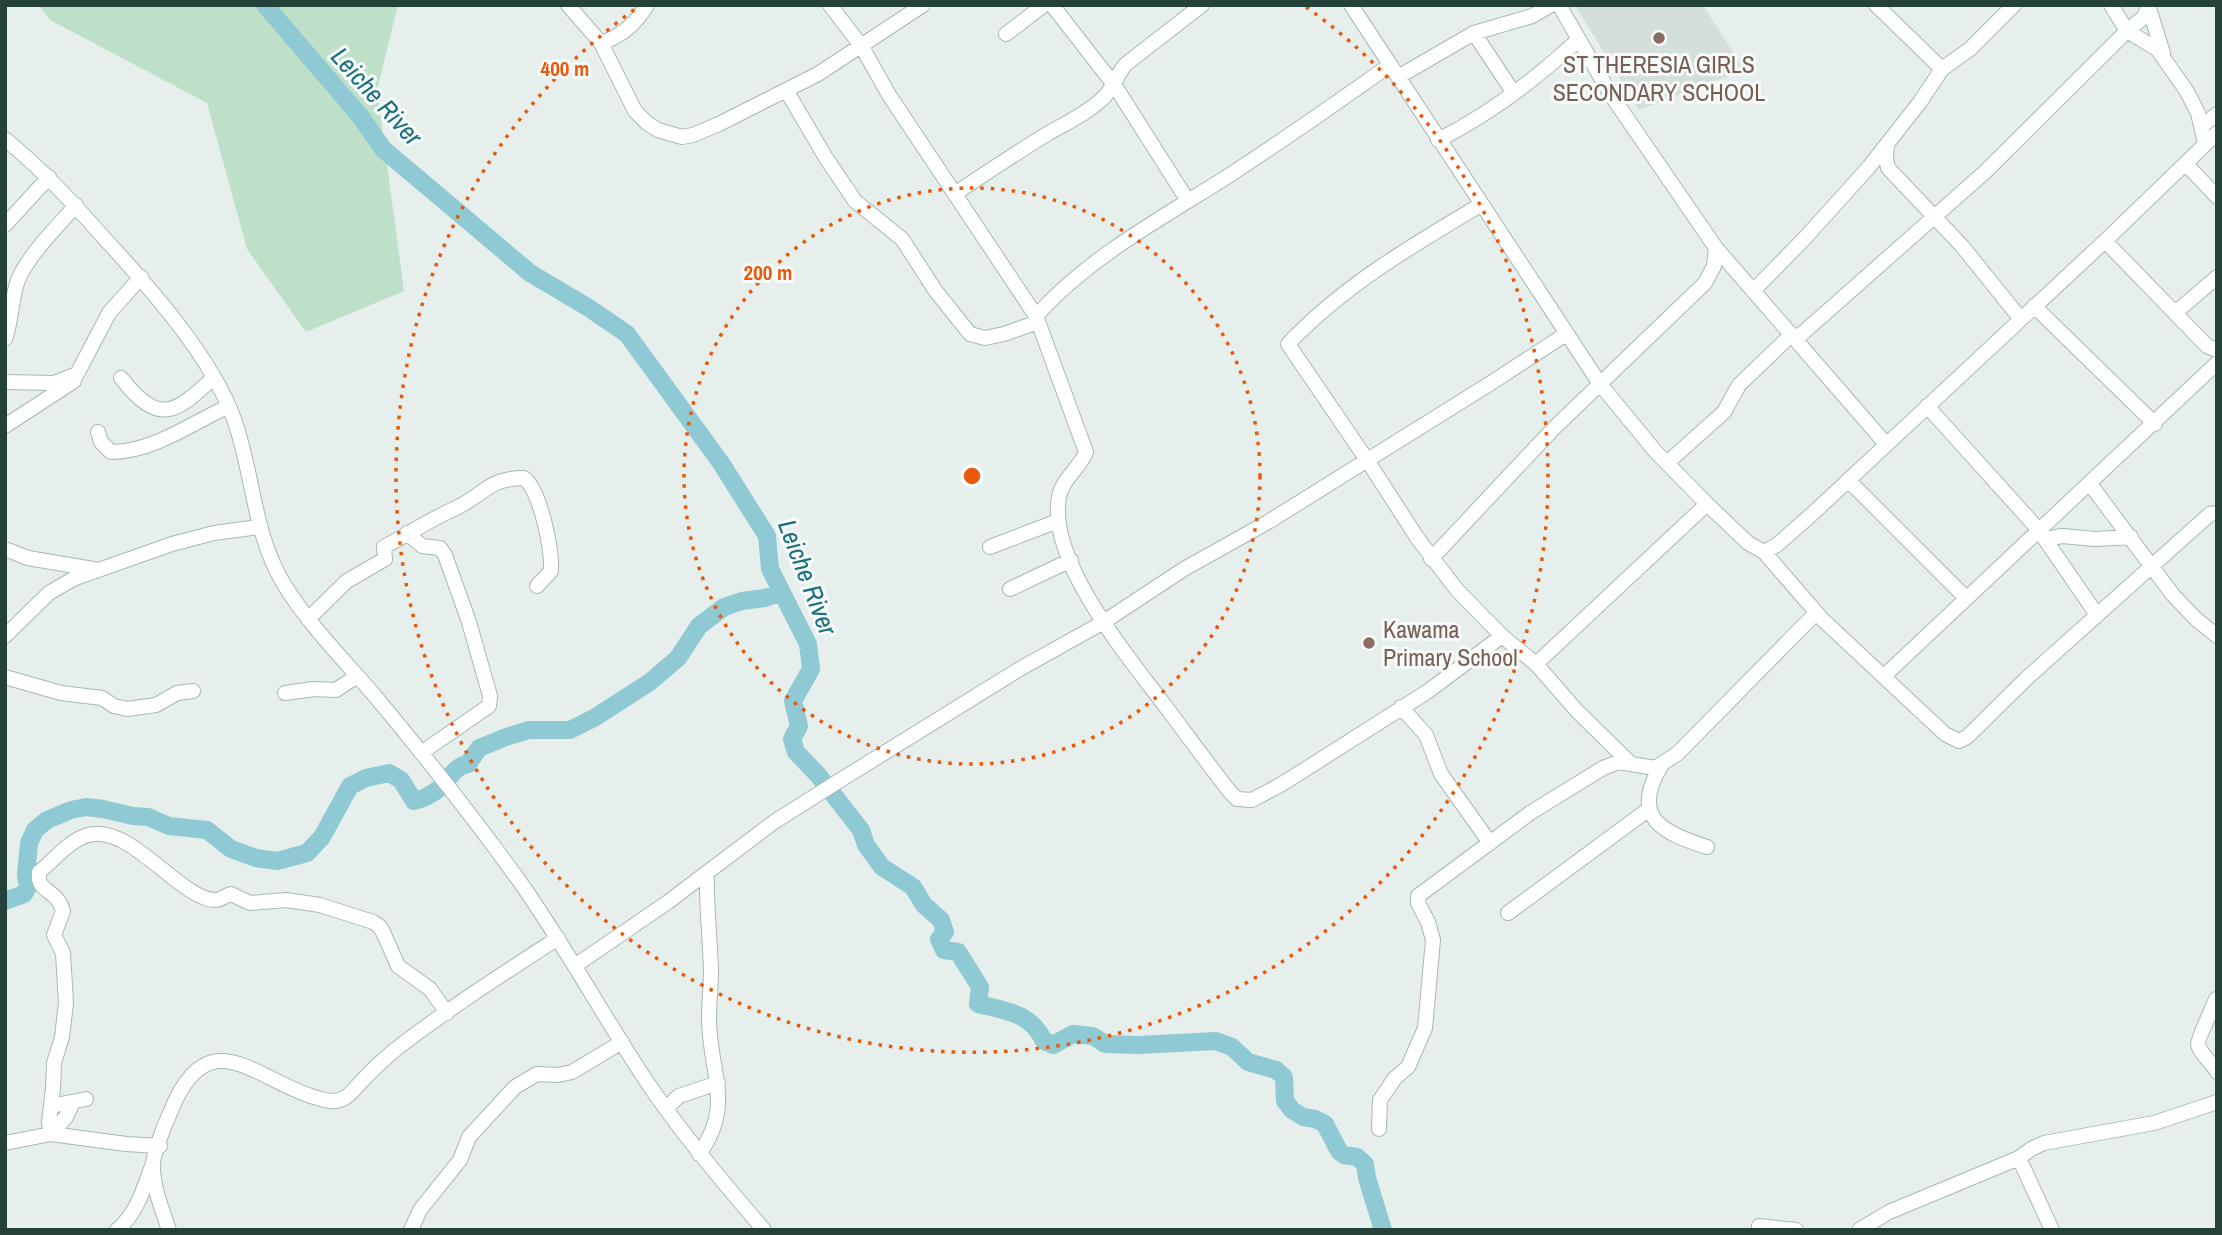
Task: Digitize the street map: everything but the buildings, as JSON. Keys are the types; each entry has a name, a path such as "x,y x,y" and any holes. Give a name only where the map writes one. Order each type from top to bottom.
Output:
{"street":[{"path":"568,5 601,43 635,111 646,123 682,137 693,135 786,90 862,47 923,5"},
{"path":"601,43 625,32 639,19 648,5"},
{"path":"830,5 862,47 889,95 1037,319 1086,452 1082,463 1063,485 1059,496 1058,521 1071,560 1102,623 1237,799 1252,800 1282,784 1427,692 1502,636"},
{"path":"1006,34 1044,5"},
{"path":"1052,5 1115,86 1188,201"},
{"path":"956,193 1049,132 1080,116 1101,100 1115,86 1126,64 1202,5"},
{"path":"1351,5 1600,384 1667,463 1707,504 1748,543 1764,552 1816,613 1945,734 1959,741 1977,728 2028,677 2151,565 2210,514 2217,513"},
{"path":"786,90 855,201 902,239 935,290 970,334 985,338 1004,334 1037,319 1078,276 1188,201 1394,71 1474,33 1532,16 1551,5"},
{"path":"1559,5 1611,95 1716,248 1886,444"},
{"path":"1877,5 1942,69"},
{"path":"1753,292 1869,167 1942,69 1970,49 2014,5"},
{"path":"2110,5 2127,31 2154,46 2164,58 2192,99 2205,143"},
{"path":"1667,463 1724,412 1739,384 1934,218 2025,134 2144,17 2149,7"},
{"path":"2149,7 2164,58"},
{"path":"1474,33 1513,92"},
{"path":"1438,140 1483,114 1578,40"},
{"path":"2202,126 2217,114"},
{"path":"1764,552 1777,545 2105,241 2217,133"},
{"path":"5,139 49,177 141,277 214,377 229,406 243,449 259,527 275,569 308,619 454,795 558,938 666,1108 699,1154 764,1230"},
{"path":"1887,144 1888,168 1962,246 2020,318"},
{"path":"2186,164 2217,197"},
{"path":"1869,167 1888,168"},
{"path":"5,225 49,177"},
{"path":"1482,204 1374,270 1310,321 1288,344 1431,559 1457,590 1502,636 1536,664 1577,711 1629,762"},
{"path":"5,339 14,294 12,279 76,205"},
{"path":"1884,676 1966,598 2041,534 2213,367 2212,348 2105,241"},
{"path":"1431,559 1553,429 1705,283 1714,266 1716,248"},
{"path":"1705,283 1738,273"},
{"path":"5,426 71,385 109,313 141,277"},
{"path":"2175,313 2217,277"},
{"path":"2034,306 2155,424"},
{"path":"576,965 668,902 774,822 1029,663 1102,623 1184,569 1268,522 1566,334"},
{"path":"6,381 54,383 77,374"},
{"path":"121,378 139,398 160,410 168,411 184,404 214,377"},
{"path":"97,432 101,442 111,452 123,452 169,436 229,406"},
{"path":"1927,406 2041,534 2097,615"},
{"path":"308,619 347,581 382,562 386,553 384,547 456,508 492,483 513,478 524,478 534,490 552,560 551,571 537,586"},
{"path":"1847,480 1966,598"},
{"path":"2090,484 2174,595 2196,619 2217,636"},
{"path":"1536,664 1707,504"},
{"path":"990,547 1058,521"},
{"path":"5,636 27,612 59,586 73,579 194,538 259,527"},
{"path":"407,533 422,546 440,548 445,555 469,622 489,696 489,706 421,753"},
{"path":"2041,534 2095,539 2131,537"},
{"path":"5,549 28,558 101,570"},
{"path":"1010,589 1071,560"},
{"path":"1707,847 1663,829 1654,821 1649,809 1650,790 1661,766 1677,754 1816,613"},
{"path":"285,693 314,689 336,690 357,676"},
{"path":"5,677 61,693 102,698 114,706 127,709 156,705 177,693 193,691"},
{"path":"1401,707 1426,735 1441,774 1490,844"},
{"path":"1379,1129 1380,1100 1395,1078 1408,1067 1425,1028 1433,940 1428,922 1418,903 1418,896 1530,813 1603,768 1619,762 1647,768 1661,766"},
{"path":"1508,913 1649,809"},
{"path":"51,1134 49,1123 54,1063 62,1037 66,1003 63,953 54,935 63,911 57,897 42,887 37,876 69,846 90,834 112,836 206,898 219,900 231,894 250,902 304,902 373,922 383,932 398,965 430,989 447,1013"},
{"path":"699,1154 708,1142 716,1121 718,1083 709,1019 711,971 706,872"},
{"path":"117,1230 131,1216 139,1201 168,1117 183,1084 202,1066 225,1060 267,1074 295,1091 332,1102 346,1097 387,1057 558,938"},
{"path":"2215,1066 2204,1055 2197,1040 2208,1022 2216,999"},
{"path":"411,1230 421,1210 460,1160 469,1136 515,1087 537,1074 558,1075 572,1072 622,1042"},
{"path":"666,1108 679,1096 718,1083"},
{"path":"51,1106 80,1101 51,1134"},
{"path":"1859,1230 1889,1212 2019,1158 2044,1143 2154,1123 2217,1102"},
{"path":"5,1143 51,1134 160,1146"},
{"path":"2019,1158 2052,1230"},
{"path":"153,1161 156,1185 169,1230"},
{"path":"1759,1226 1796,1230"}],"shaded area":[{"name":"ST THERESIA GIRLS SECONDARY SCHOOL","path":"1575,5 1703,5 1744,70 1639,110"}],"green space":[{"path":"38,5 398,5 377,90 404,291 306,332 247,249 207,103 50,20"}],"waterway":[{"name":"Leiche River","path":"265,5 360,116 383,149 530,273 627,334 721,463 767,536 770,569 808,644 811,669 793,701 799,726 792,739 796,752 818,775 861,830 866,845 882,867 913,887 924,905 941,920 945,932 939,939 944,950 958,952 980,987 978,1004 1024,1018 1044,1041 1053,1045 1073,1034 1093,1036 1105,1044 1216,1041 1232,1047 1248,1062 1276,1070 1284,1077 1285,1101 1292,1110 1303,1117 1325,1124 1339,1151 1344,1155 1357,1157 1365,1164 1383,1230"},
{"path":"5,901 24,894 28,887 26,875 29,843 35,830 47,820 86,807 148,817 169,826 207,830 231,849 256,858 277,861 307,853 322,837 350,786 366,778 389,773 401,780 414,801 432,794 456,770 468,764 479,748 529,730 570,730 594,718 650,682 678,658 699,626 724,607 782,592"}],"place":[{"name":"ST THERESIA GIRLS SECONDARY SCHOOL","path":"1659,38"},
{"name":"Kawama Primary School","path":"1369,643"}]}
